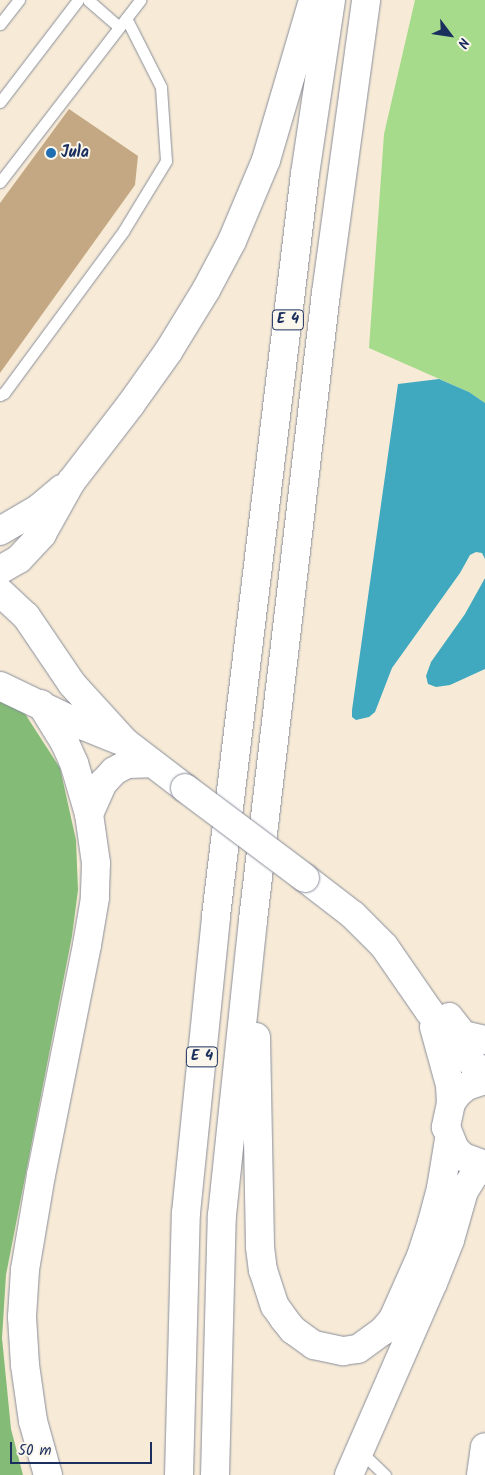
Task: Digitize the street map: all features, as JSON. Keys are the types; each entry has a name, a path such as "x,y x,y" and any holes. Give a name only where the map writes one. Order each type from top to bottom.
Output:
{"main road":[{"path":"0,570 19,559 42,534 71,482 168,352 232,241 266,160 314,0"},
{"name":"E 4","path":"180,1475 186,1213 216,916 305,174 331,0"},
{"name":"E 4","path":"215,1475 222,1215 327,283 366,0"},
{"path":"0,531 38,509 71,482"},
{"path":"0,592 26,616 72,684 125,742 353,915 384,946 429,1011 464,1055 485,1075"},
{"path":"0,686 84,726 125,742"},
{"path":"41,704 65,743 74,764 89,814 96,863 95,898 41,1176 24,1279 22,1317 25,1365 33,1422 48,1475"},
{"path":"89,814 102,783 114,771 127,764 151,763"},
{"path":"353,915 391,937 412,958 441,1007 463,1035 485,1040"},
{"path":"254,920 260,1247 263,1270 275,1306 284,1319 304,1338 328,1350 343,1351 358,1348 384,1332 393,1319 421,1256 441,1188 450,1139"},
{"path":"348,1475 433,1283 450,1240 464,1191 474,1175 484,1165 463,1157 450,1139 446,1127 450,1103 450,1085 429,1011"},
{"path":"450,1103 467,1086 485,1080"},
{"path":"481,1475 485,1447"}],"lane":[{"path":"0,24 19,0"},
{"path":"0,102 78,0"},
{"path":"0,396 124,230 166,161 161,87 123,22 88,0"},
{"path":"0,182 140,0"},
{"path":"359,1450 385,1475"}],"green space":[{"path":"415,0 485,0 485,403 469,392 369,348 384,134"},
{"path":"0,675 60,768 76,840 78,890 72,936 6,1275 2,1338 11,1429 23,1475 0,1475"}],"water":[{"path":"439,379 469,392 485,403 485,559 482,553 476,552 470,555 460,573 392,668 375,712 369,717 356,720 352,717 352,710 398,384"},
{"path":"485,578 485,669 450,685 436,687 428,684 426,676 431,662 465,614"}],"building":[{"path":"69,109 138,156 135,185 0,373 0,203"}],"place":[{"name":"Jula","path":"51,153"}]}
